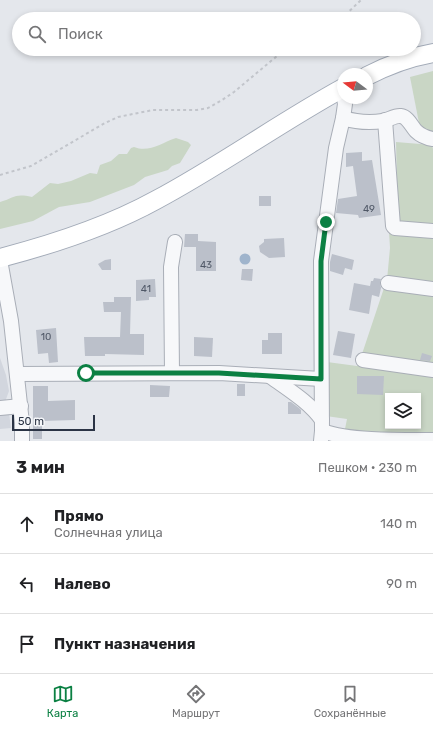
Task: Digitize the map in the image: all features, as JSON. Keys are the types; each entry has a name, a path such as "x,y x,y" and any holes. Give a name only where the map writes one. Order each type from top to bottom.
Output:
{"main road":[{"path":"421,55 433,53"},
{"path":"373,73 408,58 418,56"},
{"path":"0,259 78,235 120,218 155,201 196,178 307,109 337,96"}],"street":[{"path":"322,431 321,261 336,148 345,104"},
{"path":"343,118 352,121 368,122 401,116 405,117 417,132 425,137 433,139"},
{"path":"385,120 393,226 395,228 433,232"},
{"path":"172,373 171,267 175,242"},
{"path":"0,259 4,304 17,374 21,406 22,441"},
{"path":"388,283 433,290"},
{"path":"363,360 433,370"},
{"path":"17,374 252,374 271,377 321,379"},
{"path":"271,377 305,401 316,411 322,431"},
{"path":"0,408 21,406"},
{"path":"322,431 339,438 351,439 433,440"}],"path":[{"path":"350,12 361,0"},
{"path":"0,175 31,166 118,117 153,110 197,110 208,108 234,92 278,56"}],"shaded area":[{"path":"0,358 6,375 9,391 5,402 9,413 11,428 0,429"}],"green space":[{"path":"433,71 433,135 420,128 410,77"},
{"path":"176,138 188,142 191,145 180,163 172,166 168,170 145,177 134,185 90,202 59,207 33,221 0,229 0,202 15,196 32,197 50,183 58,184 71,181 90,173 97,174 100,165 111,161 119,154 127,154 131,148 134,147 145,149 155,147"},
{"path":"396,142 432,145 433,228 398,224"},
{"path":"389,231 433,235 433,286 387,280 390,248"},
{"path":"385,285 433,293 433,367 361,357"},
{"path":"327,362 357,366 359,362 433,373 433,437 344,434 347,419 326,416"}],"water":[{"path":"245,253 249,255 251,259 249,263 245,265 241,263 239,259 241,255"}],"building":[{"path":"362,152 362,161 372,160 381,215 359,218 358,215 336,213 338,199 357,196 353,166 346,167 346,153"},
{"path":"259,196 271,196 271,206 259,206"},
{"path":"185,234 198,234 198,241 216,242 216,271 196,271 196,247 184,247"},
{"path":"284,238 285,257 269,258 260,252 259,246 264,242 264,239"},
{"path":"332,254 354,260 352,270 345,268 343,275 330,271"},
{"path":"111,259 111,270 102,270 98,264 105,260"},
{"path":"242,269 253,269 252,281 241,280"},
{"path":"374,278 381,279 381,288 379,297 372,295 369,314 349,310 354,283 370,286 371,281 373,281"},
{"path":"155,279 156,297 149,297 149,300 136,301 136,280"},
{"path":"114,297 131,297 130,334 144,334 144,355 105,354 105,356 85,356 84,337 120,337 121,312 104,312 103,302 114,302"},
{"path":"56,328 58,362 49,363 48,353 38,354 36,330"},
{"path":"338,331 355,334 351,358 333,355"},
{"path":"268,333 282,333 282,354 262,354 262,340 268,340"},
{"path":"194,337 213,338 212,357 194,356"},
{"path":"422,353 432,356 430,361 420,360"},
{"path":"357,376 384,376 383,395 357,394"},
{"path":"237,384 245,384 245,396 237,396"},
{"path":"150,385 170,386 169,397 150,397"},
{"path":"33,386 48,386 48,401 75,400 75,420 42,421 42,439 33,439"},
{"path":"288,402 291,402 299,408 301,410 301,414 288,414"}],"route":[{"path":"86,373 219,373 321,379 321,261 326,222"}]}
